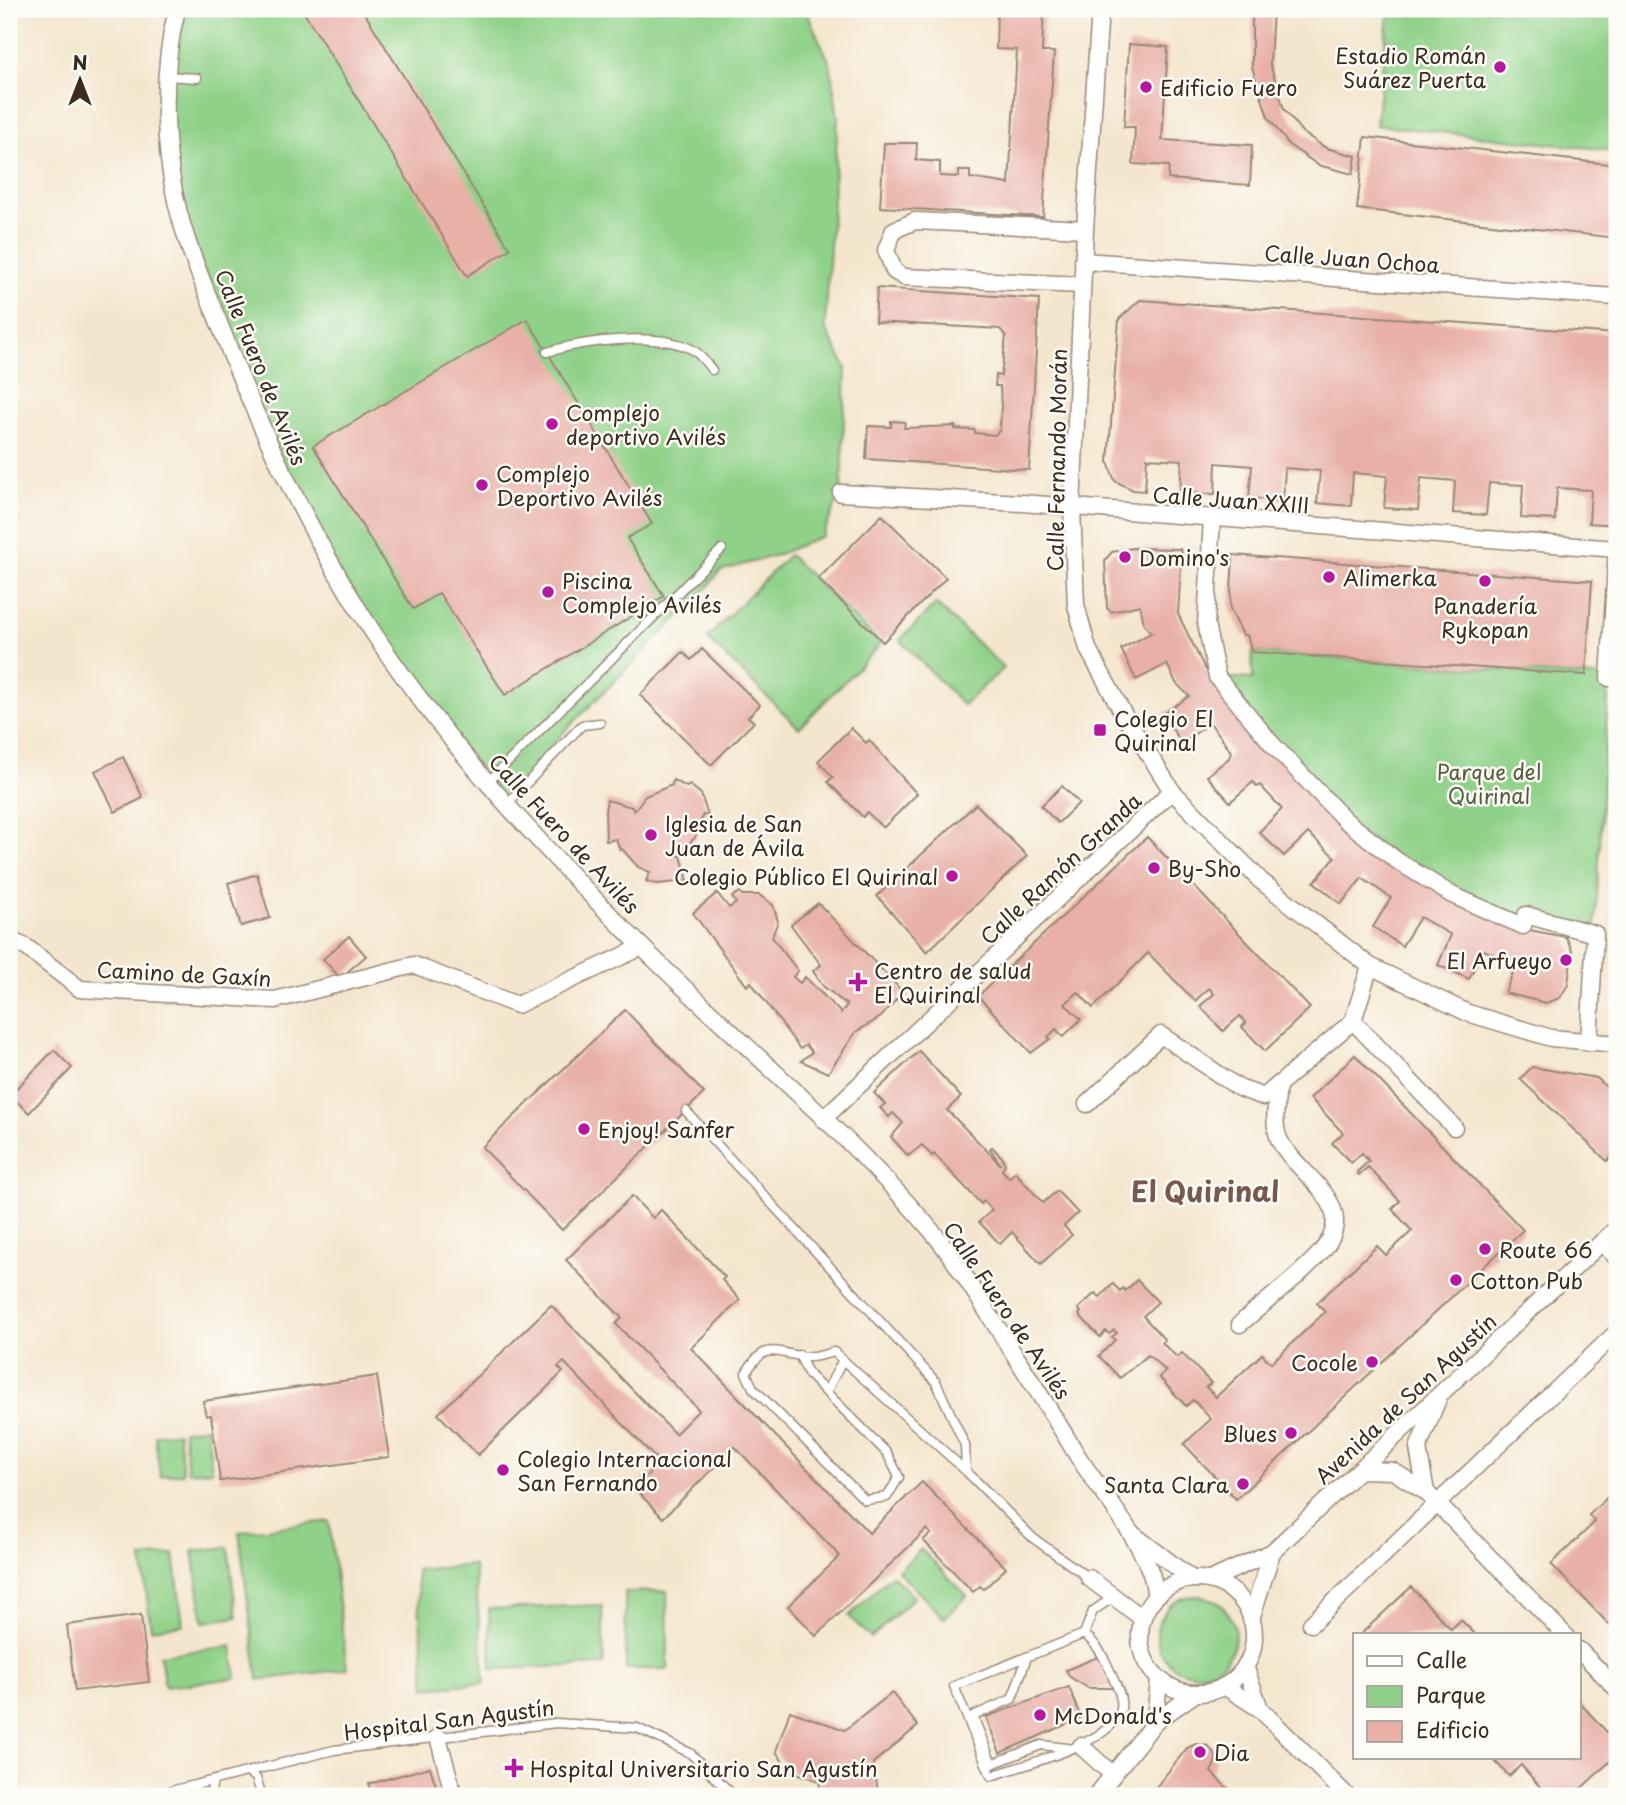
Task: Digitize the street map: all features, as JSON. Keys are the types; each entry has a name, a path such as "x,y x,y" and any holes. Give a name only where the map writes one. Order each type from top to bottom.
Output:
{"street":[{"name":"Calle Fuero de Avilés","path":"177,9 168,43 166,106 172,176 185,233 255,413 289,487 348,592 428,709 506,805 642,947 823,1119 931,1230 967,1281 1099,1491 1132,1534 1155,1586 1155,1597"},
{"name":"Calle Fernando Morán","path":"1100,9 1084,229 1072,508 1076,605 1088,649 1124,715 1172,792 1261,881 1370,966 1468,1013 1551,1038 1617,1044"},
{"path":"1082,285 904,277 888,261 886,250 894,230 915,221 1084,229"},
{"name":"Calle Juan Ochoa","path":"1083,261 1617,297"},
{"name":"Calle Juan XXIII","path":"841,493 1617,549"},
{"path":"1212,519 1206,624 1217,677 1272,744 1345,820 1396,860 1452,895 1523,926 1527,915 1595,934 1589,1042"},
{"path":"1609,678 1617,549"},
{"name":"Calle Ramón Granda","path":"823,1119 1172,792"},
{"name":"Camino de Gaxín","path":"9,940 26,947 80,989 275,1000 414,965 517,1005 642,947"},
{"path":"1087,1104 1161,1035 1239,1088 1264,1097 1353,1021 1370,966"},
{"path":"1353,1021 1454,1127"},
{"path":"1240,1324 1323,1251 1334,1231 1336,1216 1331,1202 1280,1141 1275,1126 1278,1085"},
{"name":"Avenida de San Agustín","path":"1210,1580 1272,1552 1617,1228"},
{"path":"1602,1242 1617,1258"},
{"path":"1311,1624 1432,1497 1617,1332"},
{"path":"1432,1497 1418,1448 1440,1393"},
{"path":"1361,1470 1393,1471 1432,1497 1563,1633"},
{"name":"Calle Fuero de Avilés","path":"1132,1534 1192,1579"},
{"path":"1096,1796 1155,1722 1196,1693 1224,1686 1245,1666 1252,1648 1251,1619 1272,1552"},
{"path":"1089,1578 1142,1618"},
{"path":"1196,1693 1176,1689 1159,1679 1146,1662 1140,1647 1142,1618 1155,1597 1166,1588 1192,1579 1210,1580 1233,1592 1245,1605 1251,1619"},
{"path":"1580,1651 1617,1689"},
{"path":"1245,1666 1261,1709"},
{"path":"1155,1722 1159,1679"},
{"path":"1224,1686 1261,1709 1347,1796"},
{"path":"438,1737 454,1796"},
{"path":"1077,1747 1113,1775"}],"lane":[{"path":"167,76 197,78"},
{"path":"547,352 592,341 677,343 695,351 712,370"},
{"path":"488,782 722,549"},
{"path":"506,805 582,725 600,723"},
{"path":"686,1111 936,1382 965,1445 966,1471"},
{"path":"799,1355 809,1375 887,1453 899,1477 887,1497 865,1500 753,1388 746,1373 757,1356 774,1349 799,1355 809,1358 834,1352 966,1471 1033,1538 1089,1578"},
{"path":"826,1392 843,1360"},
{"path":"1084,1634 1099,1646 1120,1696 1121,1707 1115,1721 1077,1747 991,1776 954,1686 1084,1634 1093,1611 1115,1596"},
{"path":"1027,1657 1012,1699 973,1716 992,1764 1041,1745 1077,1747"},
{"name":"Hospital San Agustín","path":"151,1796 334,1750 556,1723 637,1728 690,1753 734,1796"},
{"path":"249,1772 256,1778 262,1796"},
{"path":"210,1796 213,1781"}],"green space":[{"name":"Complejo deportivo Avilés","path":"177,9 805,9 830,63 838,118 825,328 846,367 841,493 822,536 777,555 720,571 707,588 562,734 506,805 348,592 245,392 172,176 168,43"},
{"name":"Estadio Román Suárez Puerta","path":"1389,9 1617,9 1617,151 1376,125"},
{"path":"789,555 881,644 799,728 707,638"},
{"path":"936,604 1004,668 963,705 900,640"},
{"name":"Parque del Quirinal","path":"1252,652 1609,678 1595,934 1527,915 1523,926 1452,895 1344,820 1217,677 1253,679"},
{"path":"207,1427 212,1470 188,1472 183,1430"},
{"path":"178,1432 183,1473 160,1476 155,1435"},
{"path":"329,1521 347,1669 258,1680 239,1532"},
{"path":"228,1547 237,1617 203,1622 193,1551"},
{"path":"921,1549 967,1596 944,1618 898,1571"},
{"path":"174,1554 183,1625 151,1629 142,1558"},
{"path":"474,1565 485,1683 426,1688 416,1570"},
{"path":"892,1575 914,1597 871,1638 849,1616"},
{"path":"667,1591 668,1669 626,1669 625,1592"},
{"path":"1196,1596 1211,1599 1228,1613 1235,1635 1232,1650 1218,1667 1196,1674 1181,1671 1164,1657 1157,1635 1160,1620 1174,1603"},
{"path":"602,1605 604,1665 491,1669 489,1609"},
{"path":"232,1646 236,1678 165,1687 160,1655"}],"building":[{"path":"302,9 362,9 510,249 467,276"},
{"path":"997,9 1044,9 1042,52 1054,52 1043,217 880,207 884,143 917,143 916,160 940,162 940,176 959,177 959,171 970,171 970,178 1009,184 1017,50 996,49"},
{"path":"1252,9 1273,9 1270,64 1284,109 1302,132 1326,148 1356,156 1353,174 1318,165 1289,145 1268,117 1252,67"},
{"name":"Edificio Fuero","path":"1129,44 1168,47 1162,140 1252,145 1250,185 1168,179 1169,166 1133,164 1135,127 1124,127"},
{"path":"1365,137 1617,165 1617,238 1357,209"},
{"path":"877,288 1039,299 1029,470 866,459 868,426 891,427 891,421 905,422 904,428 955,426 955,429 995,435 1000,430 1000,386 995,386 996,375 1001,376 1006,336 1000,329 875,322"},
{"path":"1140,300 1617,334 1617,525 1589,523 1591,490 1557,488 1555,520 1521,518 1523,485 1489,483 1486,515 1453,513 1455,481 1421,478 1418,510 1384,508 1387,476 1353,473 1351,506 1317,503 1320,471 1285,468 1283,501 1249,498 1252,466 1216,463 1215,494 1180,493 1182,460 1147,458 1145,491 1133,490 1115,481 1108,462 1119,319"},
{"name":"Complejo Deportivo Avilés","path":"527,319 652,524 627,538 664,596 505,695 439,593 413,609 313,446"},
{"path":"882,515 946,578 883,642 818,579"},
{"path":"1133,548 1180,549 1178,614 1204,667 1245,719 1341,822 1512,927 1566,937 1572,950 1568,985 1560,998 1546,1003 1505,993 1517,962 1483,950 1469,979 1438,965 1451,935 1420,917 1402,946 1373,927 1391,898 1362,878 1341,904 1314,882 1335,857 1308,833 1284,856 1259,832 1282,809 1260,785 1257,787 1253,782 1230,802 1207,776 1229,758 1231,752 1221,737 1210,723 1182,743 1162,715 1189,696 1176,683 1167,664 1136,680 1121,649 1151,633 1144,624 1140,605 1111,612 1107,608 1105,560 1112,552"},
{"path":"1233,555 1592,581 1586,675 1252,652 1247,635 1243,635 1230,609"},
{"path":"702,649 760,705 748,717 754,722 711,765 640,695 683,652 691,660"},
{"name":"Colegio Público El Quirinal","path":"851,728 866,743 869,740 917,794 883,828 867,812 863,817 828,782 833,777 818,761"},
{"path":"123,757 143,798 115,812 95,771"},
{"name":"Iglesia de San Juan de Ávila","path":"673,780 687,787 690,785 701,794 708,816 703,815 695,838 675,855 681,856 688,881 657,884 646,881 650,872 638,867 622,849 620,850 616,839 606,841 605,811 607,800 632,807 634,811 645,796 672,785"},
{"path":"1062,786 1079,803 1058,823 1041,806"},
{"name":"Colegio Público El Quirinal","path":"976,804 1027,856 927,952 877,896"},
{"path":"1147,837 1310,1008 1265,1051 1242,1027 1246,1023 1240,1016 1223,1031 1200,1006 1214,994 1209,988 1195,1001 1148,953 1093,1008 1078,992 1065,1004 1081,1019 1063,1037 1056,1029 1048,1037 1050,1039 1031,1053 978,996"},
{"path":"257,874 270,918 241,926 228,883"},
{"name":"Centro de salud El Quirinal","path":"740,892 742,895 759,895 773,905 778,921 772,937 798,971 793,977 800,983 805,977 841,1013 847,1005 823,986 813,971 821,965 791,925 818,903 903,992 881,1017 856,1032 828,1073 801,1061 812,1052 806,1045 800,1049 751,982 747,986 693,913 717,893 729,908 736,903 732,897"},
{"path":"349,936 366,956 340,978 323,959"},
{"name":"Enjoy! Sanfer","path":"625,1010 704,1093 562,1230 482,1147"},
{"path":"54,1050 72,1068 29,1113 10,1095"},
{"path":"919,1051 961,1097 947,1110 1001,1165 990,1149 992,1147 1002,1157 1005,1164 1002,1170 1009,1178 1015,1172 1043,1203 1057,1191 1078,1213 1064,1226 1072,1235 1041,1264 1012,1232 1000,1244 979,1222 992,1210 984,1201 981,1204 934,1154 932,1156 922,1145 908,1156 891,1137 903,1123 893,1113 889,1117 880,1108 885,1104 874,1093"},
{"path":"1355,1055 1523,1230 1236,1499 1184,1444 1211,1419 1193,1400 1186,1406 1159,1377 1166,1371 1148,1355 1120,1378 1099,1356 1115,1340 1112,1337 1117,1333 1114,1330 1109,1334 1106,1331 1100,1337 1079,1315 1081,1312 1078,1309 1095,1293 1100,1297 1113,1284 1120,1291 1123,1288 1125,1291 1137,1280 1158,1302 1143,1316 1165,1340 1162,1342 1168,1349 1177,1357 1182,1353 1211,1383 1206,1387 1216,1397 1262,1354 1271,1363 1325,1312 1317,1303 1377,1246 1386,1255 1412,1231 1392,1209 1400,1201 1368,1167 1359,1175 1357,1172 1369,1161 1362,1153 1351,1163 1332,1143 1343,1133 1310,1098"},
{"path":"1532,1067 1597,1078 1617,1097 1617,1150 1607,1161 1520,1079"},
{"path":"632,1196 653,1218 661,1210 725,1277 722,1280 740,1300 691,1348 869,1533 922,1482 1006,1568 984,1589 980,1586 973,1592 923,1540 931,1534 927,1529 816,1636 788,1606 840,1556 735,1447 663,1518 634,1488 660,1463 564,1362 558,1367 563,1372 478,1455 438,1414 551,1305 675,1434 699,1410 616,1324 622,1318 566,1260"},
{"path":"377,1376 389,1457 220,1481 211,1415 206,1416 203,1401"},
{"path":"1617,1488 1617,1633 1551,1564 1595,1522 1589,1515"},
{"path":"1411,1587 1451,1629 1461,1620 1474,1633 1362,1633"},
{"path":"141,1615 149,1682 75,1691 67,1625"},
{"path":"1100,1656 1113,1688 1088,1688 1070,1677 1066,1670"},
{"path":"1069,1687 1081,1718 1000,1753 986,1717"},
{"path":"892,1693 918,1726 873,1763 879,1796 822,1796 819,1781 788,1770 776,1751 790,1711 845,1730"},
{"path":"1580,1703 1617,1743 1617,1755 1573,1796 1548,1796 1521,1765 1509,1776 1493,1759 1580,1759"},
{"path":"1196,1744 1208,1746 1215,1754 1216,1761 1211,1772 1235,1796 1149,1796 1187,1748"},
{"path":"430,1767 439,1796 373,1796 369,1784"}],"place":[{"name":"Estadio Román Suárez Puerta","path":"1500,67"},
{"name":"Edificio Fuero","path":"1146,87"},
{"name":"Complejo deportivo Avilés","path":"552,424"},
{"name":"Complejo Deportivo Avilés","path":"482,485"},
{"name":"Domino's","path":"1125,557"},
{"name":"Alimerka","path":"1329,577"},
{"name":"Panadería Rykopan","path":"1485,581"},
{"name":"Piscina Complejo Avilés","path":"548,592"},
{"name":"Colegio El Quirinal","path":"1100,730"},
{"name":"Iglesia de San Juan de Ávila","path":"651,835"},
{"name":"By-Sho","path":"1154,868"},
{"name":"Colegio Público El Quirinal","path":"952,876"},
{"name":"El Arfueyo","path":"1566,960"},
{"name":"Centro de salud El Quirinal","path":"858,982"},
{"name":"Enjoy! Sanfer","path":"584,1129"},
{"name":"Route 66","path":"1485,1249"},
{"name":"Cotton Pub","path":"1456,1280"},
{"name":"Cocole","path":"1372,1362"},
{"name":"Blues","path":"1291,1433"},
{"name":"Colegio Internacional San Fernando","path":"503,1470"},
{"name":"Santa Clara","path":"1243,1484"},
{"name":"McDonald's","path":"1040,1715"},
{"name":"Dia","path":"1200,1752"},
{"name":"Hospital Universitario San Agustín","path":"514,1768"}],"district":[{"name":"El Quirinal","path":"1205,1190"}]}
